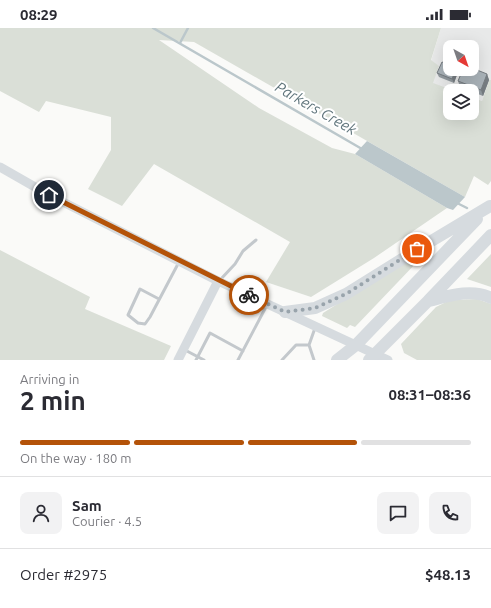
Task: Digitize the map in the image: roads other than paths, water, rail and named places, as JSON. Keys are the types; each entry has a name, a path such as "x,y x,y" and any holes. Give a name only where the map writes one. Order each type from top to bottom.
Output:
{"highway":[{"path":"285,312 315,308 346,294 491,206"},
{"path":"337,360 356,345 491,206"},
{"path":"372,357 428,301 491,234"},
{"path":"428,301 449,295 462,294 476,294 491,298"}],"street":[{"path":"0,167 49,195 180,260 218,281 356,345 372,357 388,360"},
{"path":"178,360 218,281"}],"lane":[{"path":"218,281 235,264 243,251 256,240"},
{"path":"159,299 140,289 128,315 138,323 145,324 159,299 180,260"},
{"path":"238,360 267,304"},
{"path":"314,360 309,345 315,326"},
{"path":"197,358 210,333 243,351"},
{"path":"282,360 296,345 309,345"},
{"path":"183,349 197,358 204,360"}],"waterway":[{"name":"Parkers Creek","path":"153,28 362,149"},
{"path":"180,43 188,28"},
{"name":"Parkers Creek","path":"457,203 467,208"}]}
